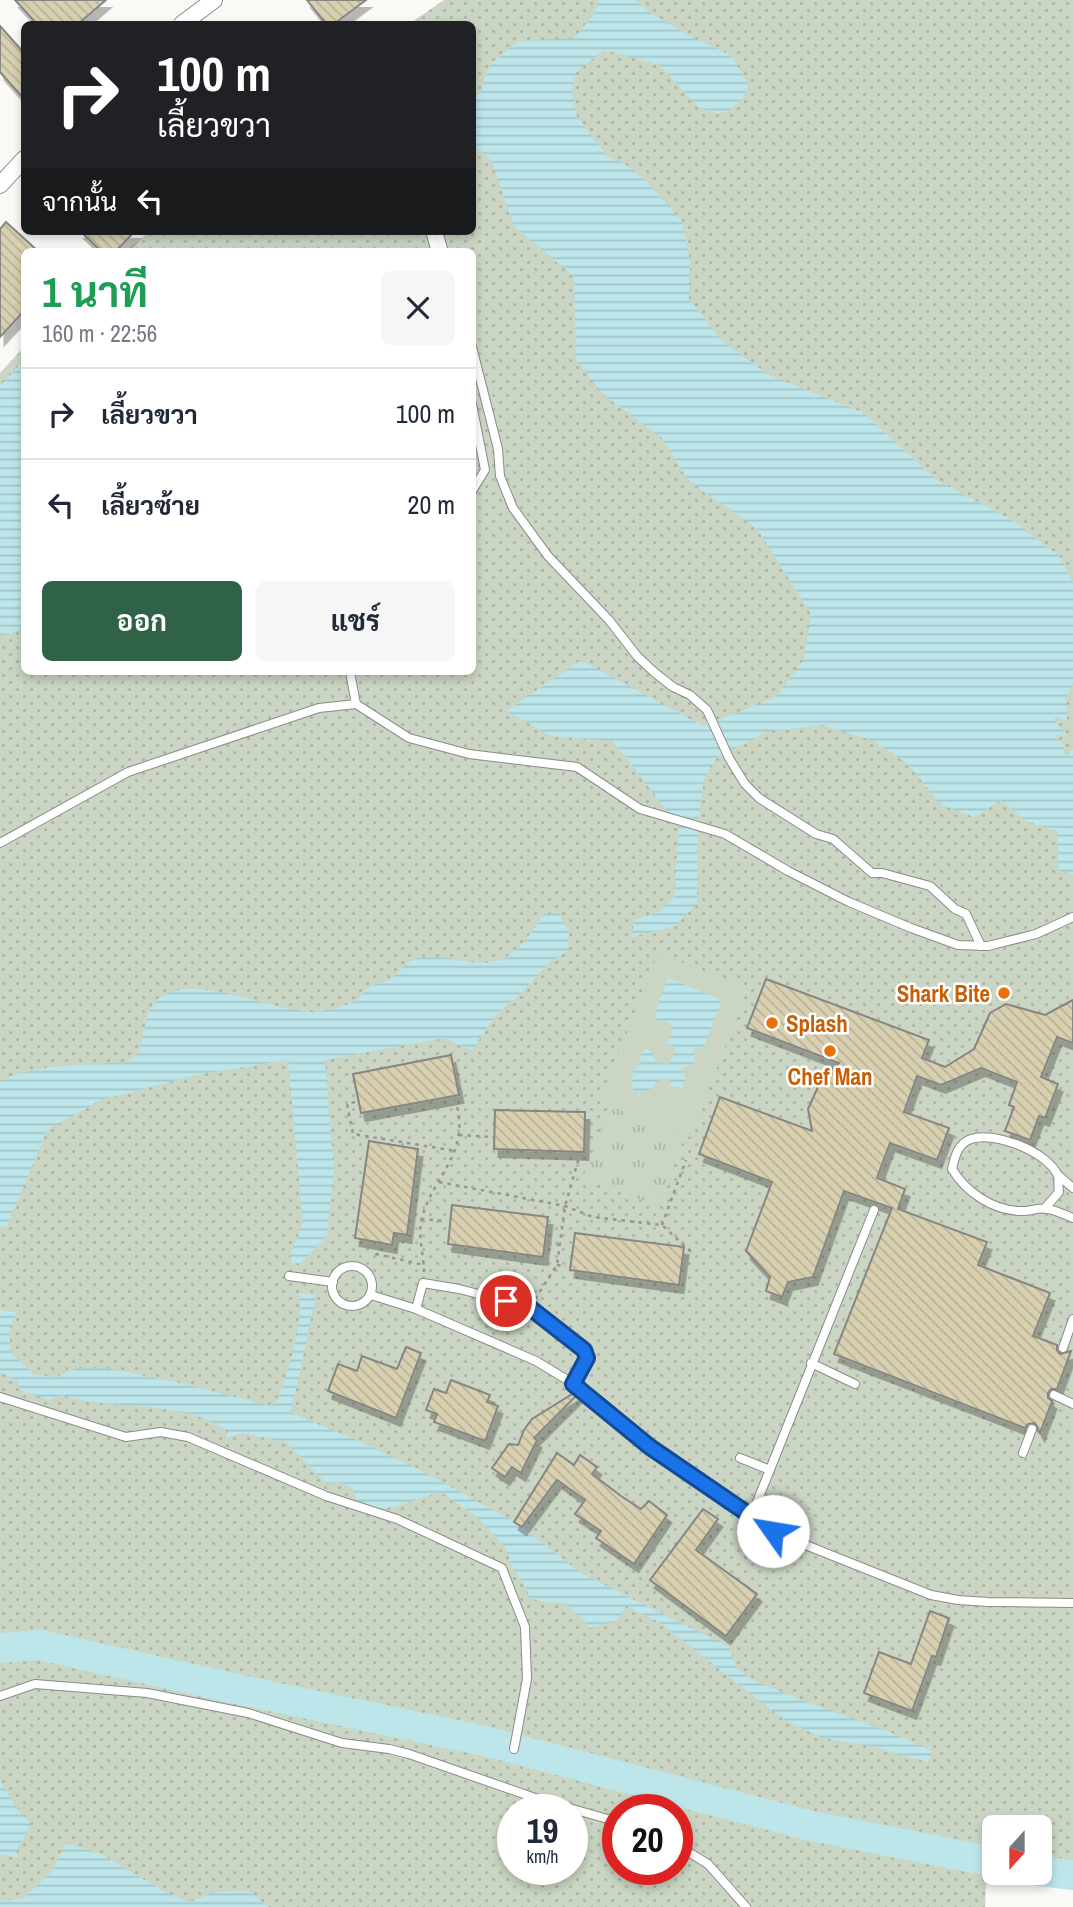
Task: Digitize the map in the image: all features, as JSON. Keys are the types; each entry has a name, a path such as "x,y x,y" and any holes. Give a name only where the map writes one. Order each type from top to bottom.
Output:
{"street":[{"path":"186,21 214,0"},
{"path":"0,185 21,162"}],"lane":[{"path":"476,361 498,449 500,476 513,508 548,556 609,620 637,656 673,687 690,695 706,710 745,784 759,798 816,834 833,839 872,873 882,873 930,886 955,909 966,914 981,946"},
{"path":"476,424 485,470 476,485"},
{"path":"351,675 356,704"},
{"path":"0,843 128,772 319,708 356,704 409,738 469,754 577,767 640,809 724,834 849,902 958,945 988,946 1036,934 1073,917"},
{"path":"1073,1188 1042,1157 1017,1144 988,1136 970,1139 956,1151 952,1170 962,1185 976,1196 995,1205 1019,1211 1045,1208 1073,1218"},
{"path":"1045,1208 1059,1192 1058,1175"},
{"path":"751,1517 874,1210"},
{"path":"345,1267 361,1268 372,1280 371,1295 359,1306 343,1305 333,1293 332,1282 345,1267"},
{"path":"289,1276 332,1282"},
{"path":"416,1309 424,1283 451,1287 529,1307 584,1350 587,1358 573,1384"},
{"path":"371,1295 416,1309 536,1361 573,1384 650,1447 783,1536 931,1594 958,1600 988,1602 1073,1603"},
{"path":"1062,1348 1073,1319"},
{"path":"811,1363 855,1384"},
{"path":"1054,1395 1073,1404"},
{"path":"0,1397 126,1437 161,1432 188,1437 326,1496 397,1519 502,1568 525,1628 527,1679 514,1749"},
{"path":"1023,1453 1032,1429"},
{"path":"740,1458 770,1469"},
{"path":"0,1696 35,1685 147,1693 210,1705 248,1713 342,1743 389,1749 602,1817"},
{"path":"693,1855 708,1864 746,1907"}],"path":[{"path":"424,1283 421,1219 456,1151 460,1115 455,1100"},
{"path":"355,1102 347,1104 353,1134 394,1143 456,1151"},
{"path":"458,1135 491,1138"},
{"path":"529,1307 557,1265 565,1206 580,1154"},
{"path":"662,1225 686,1160"},
{"path":"439,1182 565,1206 593,1217 662,1225 690,1251 684,1271"},
{"path":"421,1219 445,1221"},
{"path":"548,1244 560,1245"},
{"path":"377,1245 376,1254 424,1265"},
{"path":"557,1265 566,1266"}],"green space":[{"path":"444,0 1073,0 1073,1866 1052,1871 1052,1815 982,1815 982,1885 986,1885 985,1907 0,1907 0,373 21,350 21,675 476,675 476,248 130,248 145,235 476,235 476,21 413,21"},
{"path":"658,953 748,988 690,1137 600,1102"},
{"path":"610,1106 685,1135 658,1206 583,1178"}],"water":[{"path":"599,0 635,0 652,14 688,35 732,56 748,85 738,104 719,114 698,107 660,65 604,50 576,72 572,92 577,117 608,157 622,162 646,181 682,221 690,260 689,299 722,341 769,375 864,413 936,480 1014,521 1060,557 1073,583 1073,682 1066,698 1066,720 1056,717 1054,720 1067,736 1055,736 1064,745 1064,753 1068,756 1073,750 1073,874 1058,870 1058,832 1026,821 1001,800 974,817 941,805 909,765 874,741 822,725 766,732 716,758 704,779 698,823 697,903 675,926 632,937 634,920 659,912 674,897 679,826 613,741 551,736 506,711 581,660 703,726 776,697 804,659 811,614 758,530 688,480 662,438 604,395 576,360 574,277 514,226 492,161 476,147 476,95 480,93 490,65 518,41 575,38 594,13"},
{"path":"21,363 21,628 0,636 0,386"},
{"path":"559,912 569,934 568,950 550,962 517,997 499,1011 472,1050 444,1038 325,1060 334,1172 327,1236 300,1264 292,1263 290,1256 303,1223 288,1060 196,1075 101,1100 47,1130 7,1226 0,1227 0,1081 20,1073 49,1067 126,1062 139,1053 146,1023 155,1003 159,998 175,991 214,991 298,1011 325,1011 352,1002 368,988 392,978 413,959 428,956 483,963 506,957 523,943 544,914"},
{"path":"668,978 722,1000 704,1047 693,1049 695,1057 692,1066 688,1065 682,1070 686,1079 682,1088 671,1086 671,1081 661,1078 647,1091 634,1090 631,1085 634,1070 640,1065 641,1052 646,1049 651,1051 655,1061 668,1064 675,1052 674,1046 667,1043 672,1030 670,1023 657,1021 655,1012"},
{"path":"299,1293 316,1295 291,1413 418,1469 517,1523 581,1573 729,1647 737,1669 751,1679 885,1730 932,1751 928,1762 871,1746 822,1738 783,1719 659,1622 626,1606 617,1620 591,1628 565,1603 529,1598 527,1589 512,1567 506,1548 477,1517 441,1492 388,1508 368,1507 359,1502 352,1488 337,1482 327,1484 286,1442 242,1433 226,1438 228,1431 210,1421 168,1410 81,1400 61,1395 49,1400 19,1390 19,1382 0,1372 0,1310 17,1312 9,1331 11,1353 33,1374 56,1377 77,1368 106,1368 185,1384 271,1406 278,1400 294,1347 299,1320"},
{"path":"0,1781 16,1807 31,1824 16,1851 19,1858 0,1854"},
{"path":"66,1843 101,1854 165,1892 189,1902 215,1892 249,1891 268,1907 0,1907 0,1901 23,1899 52,1871"}],"building":[{"path":"15,0 106,0 82,21 34,21"},
{"path":"307,0 366,0 338,21 324,21"},
{"path":"0,26 21,50 21,96 0,72"},
{"path":"6,222 35,248 21,248 21,314 0,337 0,229"},
{"path":"84,235 131,235 119,248 98,248"},
{"path":"766,979 929,1040 922,1058 945,1067 974,1049 990,1013 1006,1004 1045,1015 1073,1000 1073,1043 1057,1037 1041,1077 1058,1084 1045,1118 1039,1116 1030,1140 1005,1131 1014,1107 1009,1105 1017,1082 981,1068 941,1085 917,1076 904,1112 949,1128 937,1160 890,1143 877,1178 905,1189 898,1209 987,1242 978,1265 1050,1293 1033,1336 1057,1345 1060,1354 1071,1351 1057,1389 1051,1389 1048,1393 1048,1398 1052,1401 1040,1433 1035,1423 1028,1424 1025,1428 834,1354 892,1208 844,1191 813,1277 788,1282 782,1297 766,1291 770,1277 746,1251 772,1182 699,1154 720,1097 812,1131 808,1109 823,1076 839,1063 747,1028"},
{"path":"451,1055 459,1095 361,1113 353,1074"},
{"path":"495,1110 585,1112 584,1152 494,1149"},
{"path":"369,1141 418,1149 407,1235 394,1233 392,1245 355,1238"},
{"path":"452,1205 548,1217 543,1257 448,1244"},
{"path":"575,1233 684,1247 679,1285 570,1270"},
{"path":"406,1347 421,1353 396,1418 328,1391 338,1364 357,1371 362,1356 397,1369"},
{"path":"451,1380 490,1395 487,1402 498,1406 485,1441 434,1422 437,1414 426,1410 434,1389 446,1393"},
{"path":"574,1393 577,1395 534,1438 537,1440 521,1473 512,1467 505,1477 492,1468 509,1444 518,1445 532,1419"},
{"path":"557,1453 574,1465 580,1455 597,1467 592,1474 621,1496 641,1509 649,1501 667,1515 634,1564 596,1538 601,1531 575,1514 585,1500 557,1480 522,1527 514,1522"},
{"path":"703,1509 718,1519 696,1550 757,1594 726,1636 650,1580"},
{"path":"930,1611 949,1618 936,1657 932,1656 912,1711 864,1693 879,1652 911,1664"}],"waterway":[{"path":"0,1648 40,1645 485,1741 807,1825 982,1860"},
{"path":"1052,1872 1073,1875"}],"place":[{"name":"Shark Bite","path":"1004,993"},
{"name":"Splash","path":"772,1023"},
{"name":"Chef Man","path":"830,1051"}],"route":[{"path":"506,1301 529,1307 584,1350 587,1358 573,1384 650,1447 773,1531"}]}
